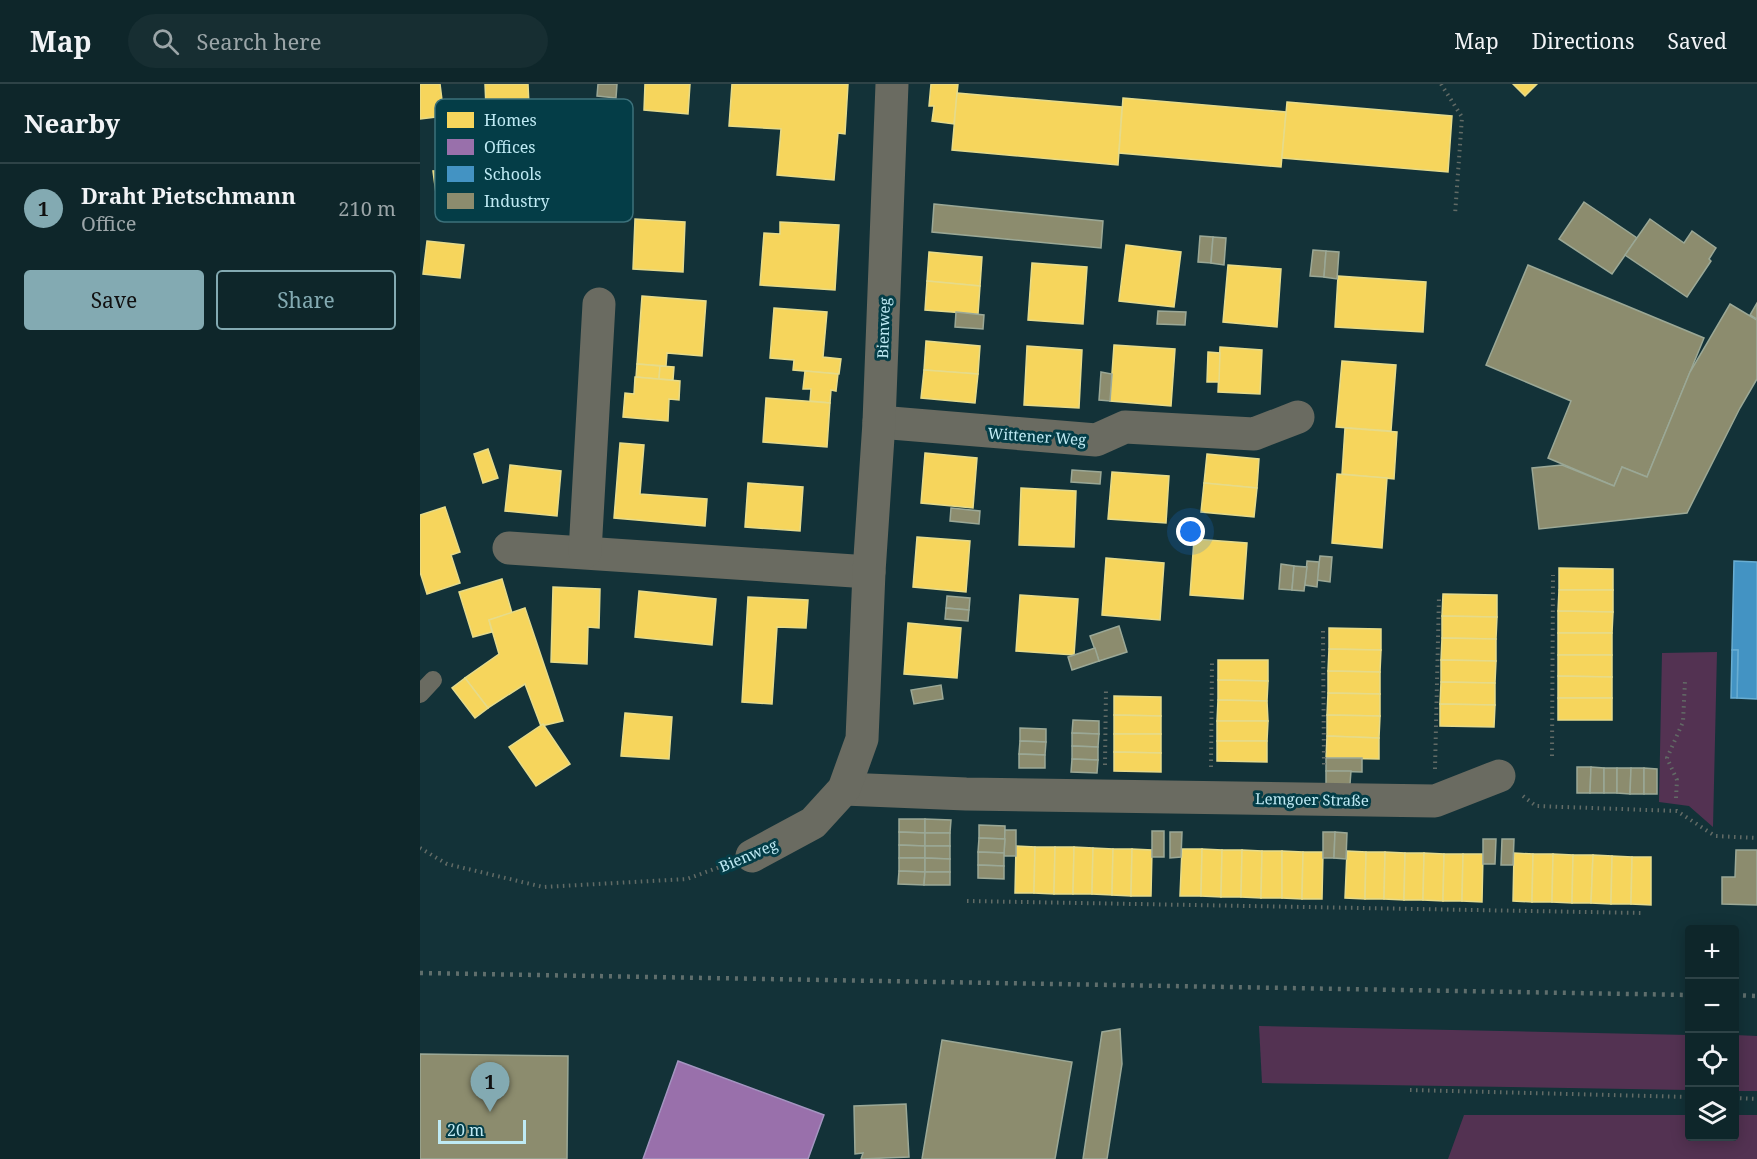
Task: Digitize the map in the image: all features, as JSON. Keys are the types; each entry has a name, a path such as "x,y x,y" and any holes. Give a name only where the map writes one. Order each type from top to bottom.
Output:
{"street":[{"name":"Bienweg","path":"752,856 813,823 844,789 861,739 879,422 892,84"},
{"path":"585,552 598,304"},
{"name":"Wittener Weg","path":"879,422 1096,440 1125,428 1254,434 1298,417"},
{"path":"509,548 869,572"},
{"name":"Lemgoer Straße","path":"844,789 878,792 1435,801 1499,776"}],"path":[{"path":"1441,84 1462,117 1455,215"},
{"path":"1552,756 1553,575"},
{"path":"1435,801 1438,596"},
{"path":"1323,632 1324,799"},
{"path":"1211,797 1212,662"},
{"path":"1676,798 1677,780 1667,758 1683,722 1685,681"},
{"path":"1104,796 1106,688"},
{"path":"1499,776 1536,806 1677,811 1715,836 1757,838"},
{"name":"Bienweg","path":"420,848 447,864 543,887 687,879 752,856"},
{"path":"966,901 1642,914"},
{"path":"1410,1090 1685,1097"},
{"path":"1739,1098 1757,1099"}],"shaded area":[{"path":"1717,652 1713,827 1689,806 1659,802 1662,653"},
{"path":"1259,1026 1685,1035 1685,1090 1262,1083"},
{"path":"1739,1035 1757,1036 1757,1091 1739,1091"},
{"path":"1464,1115 1685,1115 1685,1141 1739,1141 1739,1115 1757,1115 1757,1159 1448,1159"}],"building: Homes":[{"path":"420,84 440,84 442,99 435,99 435,117 420,119"},
{"path":"485,84 528,84 529,99 486,99"},
{"path":"645,84 690,84 688,114 644,110"},
{"path":"732,84 848,84 845,134 838,133 834,180 777,175 781,129 729,126"},
{"path":"931,84 958,84 954,124 932,121 934,106 929,106"},
{"path":"1513,84 1537,84 1525,96"},
{"path":"957,93 1122,107 1118,165 952,150"},
{"path":"1123,98 1286,112 1281,167 1119,153"},
{"path":"1287,102 1452,116 1448,172 1282,158"},
{"path":"635,219 685,222 683,272 633,269"},
{"path":"780,222 839,225 835,290 760,285 764,233 780,234"},
{"path":"427,241 464,245 460,278 423,274"},
{"path":"1126,245 1181,252 1174,307 1119,301"},
{"path":"929,252 982,257 980,286 927,281"},
{"path":"1032,263 1087,267 1083,324 1028,320"},
{"path":"1228,265 1281,269 1277,327 1223,322"},
{"path":"1338,276 1426,282 1423,332 1335,327"},
{"path":"927,281 980,286 978,314 925,310"},
{"path":"642,296 706,301 702,356 667,353 666,366 637,364"},
{"path":"774,308 827,312 823,357 841,359 839,374 793,370 794,360 770,358"},
{"path":"926,341 980,346 978,374 924,370"},
{"path":"1114,345 1175,349 1171,406 1110,401"},
{"path":"1027,346 1082,350 1079,408 1024,405"},
{"path":"1220,347 1262,350 1260,394 1218,392"},
{"path":"1208,352 1220,353 1219,382 1207,382"},
{"path":"1342,361 1396,365 1391,431 1336,427"},
{"path":"637,364 660,366 659,379 636,377"},
{"path":"660,366 674,367 673,380 659,379"},
{"path":"924,370 978,374 975,403 921,398"},
{"path":"805,371 838,374 836,391 831,390 830,403 810,401 811,389 803,389"},
{"path":"635,377 680,381 679,400 669,399 668,421 623,417 625,393 634,394"},
{"path":"766,398 830,403 827,447 763,442"},
{"path":"1345,428 1397,432 1394,479 1342,474"},
{"path":"620,443 644,445 640,494 707,499 705,526 614,518"},
{"path":"488,449 498,478 483,483 474,454"},
{"path":"925,453 977,458 973,508 921,503"},
{"path":"1207,454 1259,459 1257,488 1204,483"},
{"path":"510,465 561,471 557,516 505,511"},
{"path":"1112,472 1169,476 1166,523 1108,519"},
{"path":"1337,474 1387,478 1382,548 1332,543"},
{"path":"748,483 803,487 800,531 745,527"},
{"path":"1204,483 1257,488 1254,517 1201,512"},
{"path":"1021,488 1076,491 1074,547 1019,545"},
{"path":"445,507 460,552 451,555 460,583 427,594 420,572 420,515"},
{"path":"917,537 970,541 966,592 913,587"},
{"path":"1194,539 1247,543 1243,599 1190,595"},
{"path":"1106,558 1164,563 1160,620 1102,615"},
{"path":"1559,568 1613,569 1613,590 1559,590"},
{"path":"502,579 512,613 489,620 492,632 473,637 459,592"},
{"path":"553,587 600,589 599,628 588,627 587,664 551,662"},
{"path":"1559,590 1613,590 1613,612 1558,611"},
{"path":"639,591 716,599 712,645 635,637"},
{"path":"1443,594 1497,595 1497,617 1442,616"},
{"path":"1020,595 1078,599 1074,655 1016,651"},
{"path":"748,597 808,600 806,628 777,627 772,704 742,702"},
{"path":"525,608 563,721 541,726 525,684 488,708 465,678 499,654 489,620"},
{"path":"1558,611 1613,612 1612,633 1558,633"},
{"path":"1442,616 1497,617 1496,639 1442,638"},
{"path":"908,623 961,628 957,678 904,674"},
{"path":"1329,628 1381,629 1381,650 1329,649"},
{"path":"1558,633 1612,633 1612,655 1558,655"},
{"path":"1442,638 1496,639 1496,661 1441,660"},
{"path":"1329,649 1381,650 1380,672 1328,671"},
{"path":"1558,655 1612,655 1612,677 1558,676"},
{"path":"1218,660 1268,660 1268,681 1218,680"},
{"path":"1441,660 1496,661 1495,683 1441,682"},
{"path":"1328,671 1380,672 1380,694 1328,693"},
{"path":"1558,676 1612,677 1612,698 1558,698"},
{"path":"465,678 488,708 475,718 452,688"},
{"path":"1218,680 1268,681 1267,701 1218,700"},
{"path":"1441,682 1495,683 1495,705 1440,704"},
{"path":"1328,693 1380,694 1380,716 1327,715"},
{"path":"1114,696 1161,697 1161,716 1114,715"},
{"path":"1558,698 1612,698 1612,720 1558,720"},
{"path":"1218,700 1267,701 1268,721 1217,721"},
{"path":"1440,704 1495,705 1494,727 1440,726"},
{"path":"625,713 672,717 669,759 621,756"},
{"path":"1114,715 1161,716 1161,734 1114,734"},
{"path":"1327,715 1380,716 1379,738 1327,736"},
{"path":"1217,721 1268,721 1267,741 1217,741"},
{"path":"543,724 570,764 536,786 509,747"},
{"path":"1114,734 1161,734 1161,753 1114,752"},
{"path":"1327,736 1379,738 1379,759 1326,758"},
{"path":"1217,741 1267,741 1267,762 1217,761"},
{"path":"1114,752 1161,753 1161,772 1114,771"},
{"path":"1016,846 1035,847 1034,893 1015,893"},
{"path":"1035,847 1055,847 1054,894 1034,893"},
{"path":"1055,847 1074,847 1073,894 1054,894"},
{"path":"1074,847 1093,848 1092,894 1073,894"},
{"path":"1093,848 1113,849 1112,895 1092,894"},
{"path":"1113,849 1132,849 1131,896 1112,895"},
{"path":"1132,849 1152,850 1151,896 1131,896"},
{"path":"1182,849 1202,849 1201,896 1180,896"},
{"path":"1202,849 1222,850 1221,897 1201,896"},
{"path":"1222,850 1242,850 1241,897 1221,897"},
{"path":"1242,850 1262,851 1261,898 1241,897"},
{"path":"1262,851 1282,851 1282,898 1261,898"},
{"path":"1282,851 1303,852 1302,899 1282,898"},
{"path":"1347,851 1366,852 1365,899 1345,898"},
{"path":"1303,852 1323,852 1322,899 1302,899"},
{"path":"1366,852 1385,852 1384,899 1365,899"},
{"path":"1385,852 1405,853 1404,900 1384,899"},
{"path":"1405,853 1424,853 1423,900 1404,900"},
{"path":"1424,853 1444,854 1443,901 1423,900"},
{"path":"1514,853 1533,854 1532,902 1513,901"},
{"path":"1444,854 1463,854 1462,901 1443,901"},
{"path":"1463,854 1483,854 1482,902 1462,901"},
{"path":"1533,854 1553,854 1552,902 1532,902"},
{"path":"1553,854 1573,855 1572,903 1552,902"},
{"path":"1573,855 1593,855 1591,903 1572,903"},
{"path":"1593,855 1612,856 1611,904 1591,903"},
{"path":"1612,856 1632,857 1631,904 1611,904"},
{"path":"1632,857 1651,857 1651,905 1631,904"}],"building: Offices":[{"path":"678,1061 824,1115 808,1159 643,1159"}],"building: Schools":[{"path":"1734,561 1757,562 1757,699 1737,698 1738,650 1732,650"},
{"path":"1732,650 1738,650 1737,698 1731,698"}],"building: Industry":[{"path":"598,84 617,84 616,98 597,96"},
{"path":"1584,202 1637,238 1612,274 1559,239"},
{"path":"934,204 1103,221 1101,248 932,232"},
{"path":"1650,219 1684,243 1692,231 1716,248 1709,259 1711,261 1687,297 1625,255"},
{"path":"1200,236 1213,237 1211,263 1198,262"},
{"path":"1213,237 1226,238 1224,265 1211,263"},
{"path":"1313,250 1326,251 1324,277 1310,276"},
{"path":"1326,251 1339,252 1337,279 1324,277"},
{"path":"1528,265 1704,338 1647,477 1622,467 1614,486 1548,458 1571,401 1486,365"},
{"path":"1757,303 1757,319 1750,315"},
{"path":"1730,304 1757,320 1757,379 1687,513 1539,529 1532,468 1562,465 1614,486 1622,467 1647,477 1690,372"},
{"path":"1158,311 1186,312 1185,325 1157,324"},
{"path":"956,312 984,315 983,329 955,327"},
{"path":"1101,372 1112,374 1110,401 1099,400"},
{"path":"1072,470 1101,472 1100,484 1071,482"},
{"path":"951,508 980,511 979,524 950,521"},
{"path":"1320,556 1332,557 1330,582 1317,580"},
{"path":"1307,561 1319,562 1317,587 1305,585"},
{"path":"1281,564 1294,566 1292,590 1279,589"},
{"path":"1294,566 1307,567 1304,591 1292,590"},
{"path":"947,596 970,598 969,610 946,608"},
{"path":"946,608 969,610 968,621 945,619"},
{"path":"1119,626 1127,652 1099,661 1090,636"},
{"path":"1095,648 1099,661 1072,670 1068,657"},
{"path":"941,685 943,699 914,704 911,690"},
{"path":"1073,720 1099,721 1099,734 1072,733"},
{"path":"1020,728 1046,729 1046,742 1020,741"},
{"path":"1072,733 1099,734 1098,747 1072,746"},
{"path":"1020,741 1046,742 1045,755 1019,754"},
{"path":"1072,746 1098,747 1098,760 1072,759"},
{"path":"1019,754 1045,755 1045,768 1019,768"},
{"path":"1326,758 1362,758 1362,772 1326,771"},
{"path":"1072,759 1098,760 1097,773 1071,772"},
{"path":"1577,767 1591,767 1590,793 1577,793"},
{"path":"1591,767 1604,768 1604,793 1590,793"},
{"path":"1604,768 1617,768 1617,793 1604,793"},
{"path":"1617,768 1631,768 1630,794 1617,793"},
{"path":"1631,768 1644,768 1644,794 1630,794"},
{"path":"1644,768 1657,769 1657,794 1644,794"},
{"path":"1326,771 1351,771 1350,784 1326,784"},
{"path":"899,819 925,819 925,833 899,832"},
{"path":"925,819 951,820 950,833 925,833"},
{"path":"979,825 1005,826 1005,839 979,838"},
{"path":"1005,830 1016,830 1016,856 1004,856"},
{"path":"1152,831 1164,831 1164,857 1152,857"},
{"path":"899,832 925,833 925,846 899,845"},
{"path":"1170,832 1182,832 1181,857 1170,858"},
{"path":"1323,832 1335,832 1334,858 1323,858"},
{"path":"1335,832 1347,833 1346,859 1334,858"},
{"path":"925,833 950,833 950,846 925,846"},
{"path":"979,838 1005,839 1004,853 978,852"},
{"path":"1483,839 1496,839 1495,864 1483,864"},
{"path":"1502,839 1514,839 1513,865 1501,865"},
{"path":"899,845 925,846 925,858 899,858"},
{"path":"925,846 950,846 950,859 925,858"},
{"path":"1736,850 1757,850 1757,905 1722,904 1722,877 1735,877"},
{"path":"978,852 1004,853 1004,866 978,865"},
{"path":"899,858 925,858 925,872 899,871"},
{"path":"925,858 950,859 950,872 925,872"},
{"path":"978,865 1004,866 1004,879 978,878"},
{"path":"899,871 925,872 924,885 898,884"},
{"path":"925,872 950,872 950,885 924,885"},
{"path":"1120,1029 1122,1064 1107,1159 1083,1159 1102,1032"},
{"path":"942,1040 1072,1062 1055,1159 922,1159"},
{"path":"420,1054 568,1056 567,1159 420,1159"},
{"path":"906,1104 909,1157 861,1159 863,1153 855,1154 854,1106"}],"railway":[{"path":"420,973 1685,995"},
{"path":"1739,995 1757,996"}],"place":[{"name":"Draht Pietschmann","path":"490,1112"}]}
